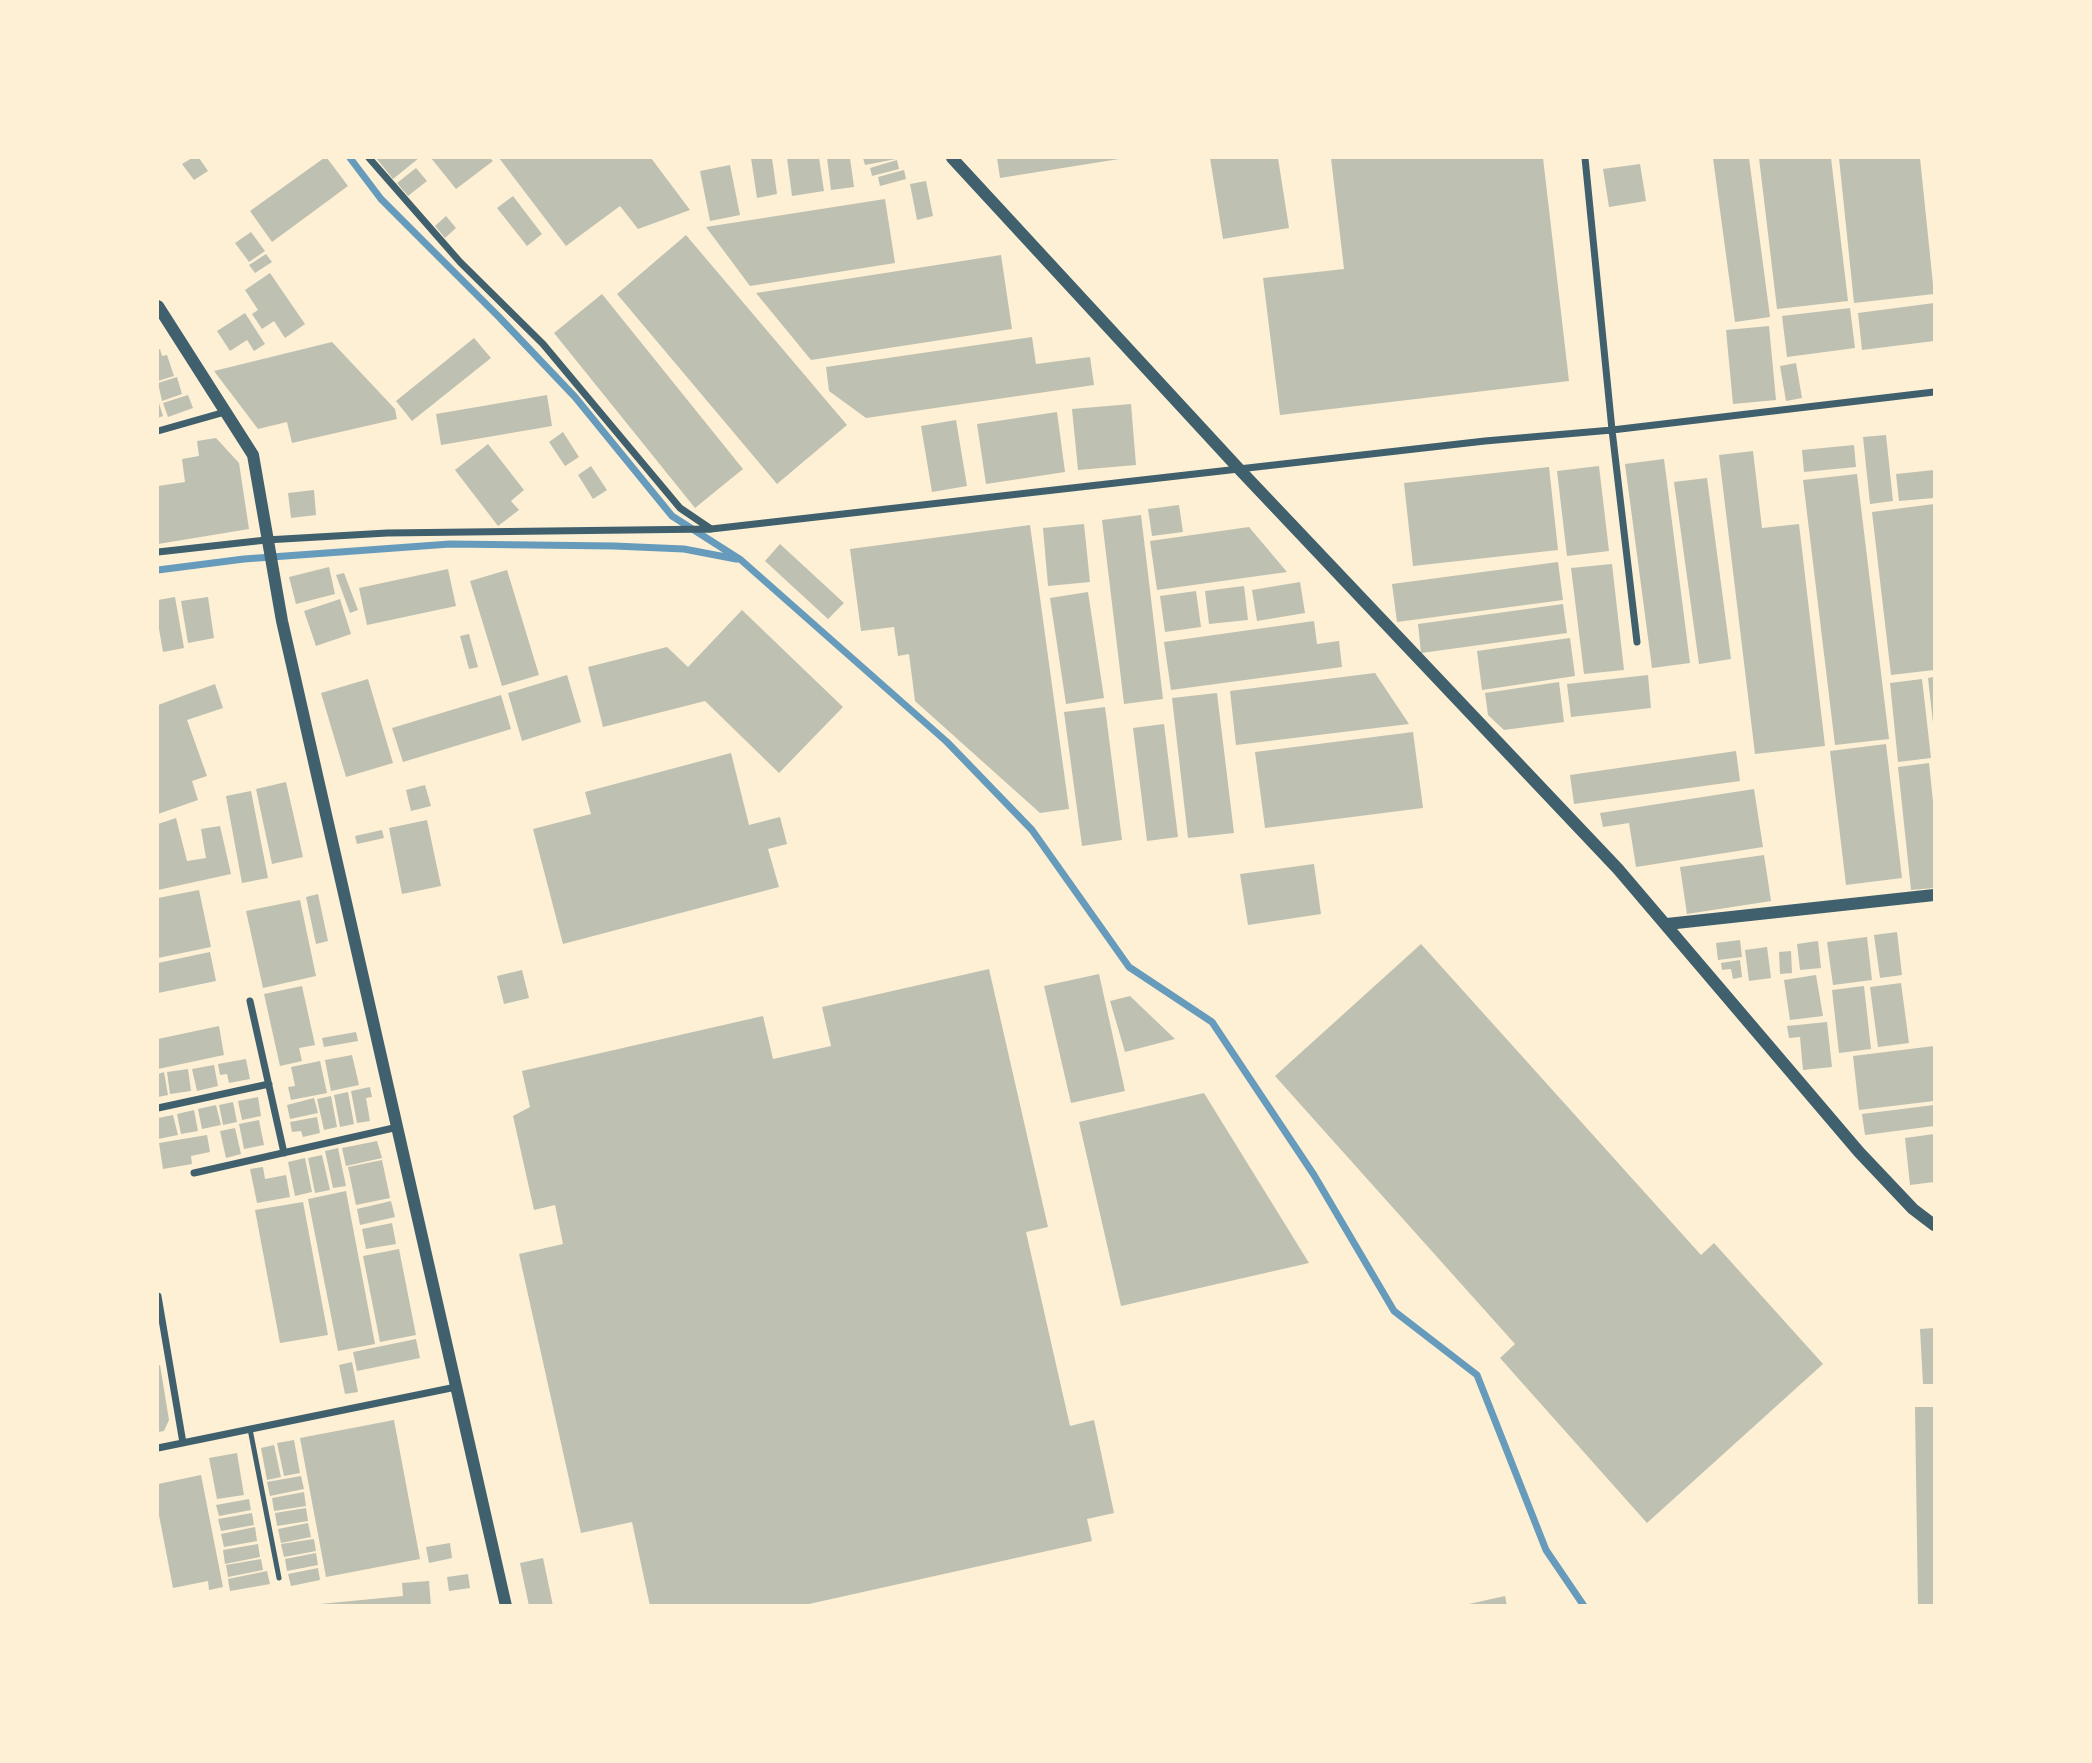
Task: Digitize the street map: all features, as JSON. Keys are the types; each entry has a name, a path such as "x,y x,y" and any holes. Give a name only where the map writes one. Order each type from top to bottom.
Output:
{"street":[{"path":"369,158 460,262 543,344 680,508 711,529"},
{"path":"952,158 1240,470 1618,869 1858,1152 1913,1209 1934,1225"},
{"path":"1585,158 1612,430 1637,642"},
{"path":"158,306 253,455 285,635 506,1605"},
{"path":"158,552 266,540 387,533 711,529 1934,393"},
{"path":"158,431 225,411"},
{"path":"1667,924 1934,895"},
{"path":"250,1001 284,1153"},
{"path":"158,1108 269,1084"},
{"path":"194,1173 398,1127"},
{"path":"158,1296 183,1443"},
{"path":"158,1448 457,1387"}],"lane":[{"path":"250,1429 279,1578"}],"building":[{"path":"192,158 199,158 208,171 194,180 182,164"},
{"path":"327,158 348,186 272,242 250,211"},
{"path":"376,158 419,158 393,179"},
{"path":"431,158 490,158 493,161 456,189"},
{"path":"499,158 651,158 690,210 638,229 620,206 566,246"},
{"path":"751,158 772,158 777,194 757,198"},
{"path":"787,158 819,158 824,191 792,196"},
{"path":"827,158 850,158 854,187 831,190"},
{"path":"863,158 896,158 896,159 865,165"},
{"path":"997,158 1119,158 1119,159 1000,178"},
{"path":"1210,158 1278,158 1289,228 1223,239"},
{"path":"1331,158 1543,158 1569,381 1280,415 1263,278 1344,269"},
{"path":"1713,158 1749,158 1770,317 1735,322"},
{"path":"1759,158 1831,158 1848,301 1777,309"},
{"path":"1839,158 1920,158 1934,294 1854,303"},
{"path":"897,160 899,169 872,176 870,168"},
{"path":"1640,164 1646,201 1609,207 1603,169"},
{"path":"730,165 740,215 710,221 700,171"},
{"path":"416,168 427,181 408,196 397,183"},
{"path":"904,170 906,179 880,186 878,177"},
{"path":"926,181 933,216 917,220 910,184"},
{"path":"513,196 542,234 527,246 497,208"},
{"path":"885,199 895,263 750,286 706,227"},
{"path":"446,216 456,228 445,238 435,226"},
{"path":"251,232 265,251 249,262 235,243"},
{"path":"686,235 847,425 777,484 617,294"},
{"path":"266,254 272,262 255,273 249,265"},
{"path":"1001,255 1012,329 811,360 756,293"},
{"path":"270,273 305,324 285,338 274,321 262,329 252,314 258,310 245,290"},
{"path":"602,294 743,469 695,508 554,333"},
{"path":"1934,303 1934,341 1862,350 1858,313"},
{"path":"1850,308 1855,348 1787,357 1782,316"},
{"path":"245,313 265,344 254,351 247,340 230,351 217,331"},
{"path":"1769,326 1776,400 1733,404 1726,330"},
{"path":"1032,337 1036,364 1090,357 1094,385 866,418 829,391 826,367"},
{"path":"474,338 491,358 412,421 396,401"},
{"path":"332,342 395,409 397,419 292,443 287,422 258,429 214,371"},
{"path":"160,349 162,356 167,355 174,376 158,381 158,350"},
{"path":"1796,363 1802,398 1786,401 1780,366"},
{"path":"177,377 182,394 162,401 158,383"},
{"path":"188,395 193,408 168,417 163,403"},
{"path":"547,395 552,426 441,445 436,414"},
{"path":"158,400 163,416 158,418"},
{"path":"1131,404 1136,465 1078,470 1072,409"},
{"path":"1057,412 1065,472 986,484 977,424"},
{"path":"956,420 967,486 932,492 921,426"},
{"path":"563,432 579,457 565,466 549,442"},
{"path":"1886,435 1893,501 1870,504 1863,437"},
{"path":"216,438 239,463 249,529 158,544 158,486 185,482 182,459 199,456 197,441"},
{"path":"488,444 524,490 511,501 519,510 498,526 455,470"},
{"path":"1854,445 1856,467 1804,472 1802,450"},
{"path":"1753,451 1762,528 1799,524 1825,746 1755,754 1719,455"},
{"path":"1664,459 1690,663 1652,668 1625,464"},
{"path":"591,466 607,490 593,499 578,475"},
{"path":"1599,466 1609,551 1567,556 1557,471"},
{"path":"1549,467 1558,550 1413,566 1404,483"},
{"path":"1934,470 1934,498 1899,501 1896,474"},
{"path":"1857,474 1889,739 1835,745 1803,480"},
{"path":"1707,478 1731,659 1699,664 1674,482"},
{"path":"314,490 316,515 291,518 288,493"},
{"path":"1934,504 1934,670 1891,675 1872,512"},
{"path":"1179,505 1183,532 1152,536 1148,509"},
{"path":"1141,515 1163,699 1124,704 1102,520"},
{"path":"1084,524 1090,582 1048,586 1043,528"},
{"path":"1030,525 1069,809 1040,813 915,701 909,654 898,656 894,627 861,631 850,549"},
{"path":"1249,527 1287,572 1157,590 1150,541"},
{"path":"780,544 844,603 828,619 765,561"},
{"path":"1558,562 1563,600 1397,622 1392,584"},
{"path":"1612,564 1624,670 1584,674 1571,568"},
{"path":"329,567 335,594 296,604 289,577"},
{"path":"448,569 456,606 367,625 359,588"},
{"path":"507,570 539,675 502,686 470,581"},
{"path":"344,573 358,610 350,613 336,575"},
{"path":"1300,582 1305,613 1257,621 1252,590"},
{"path":"1244,586 1248,620 1209,624 1205,591"},
{"path":"1196,591 1201,627 1165,632 1160,596"},
{"path":"1088,592 1104,698 1066,704 1050,598"},
{"path":"175,597 184,648 163,652 158,623 158,600"},
{"path":"208,597 214,638 188,643 181,601"},
{"path":"340,599 351,634 316,646 304,611"},
{"path":"1563,604 1567,633 1421,653 1418,624"},
{"path":"742,610 843,707 779,773 705,701 603,727 588,667 667,647 688,667"},
{"path":"1314,621 1317,644 1339,641 1342,667 1171,690 1164,642"},
{"path":"469,634 478,667 469,669 460,636"},
{"path":"1570,638 1575,676 1482,690 1477,651"},
{"path":"1375,673 1409,724 1236,745 1230,691"},
{"path":"567,675 581,722 522,741 508,693"},
{"path":"1648,675 1651,708 1571,717 1567,684"},
{"path":"1934,677 1934,723 1933,723 1928,678"},
{"path":"368,679 393,763 346,777 321,693"},
{"path":"1922,679 1931,758 1898,762 1890,683"},
{"path":"1559,682 1564,722 1504,730 1488,715 1485,693"},
{"path":"215,684 223,708 187,720 207,776 192,781 198,800 158,814 158,705"},
{"path":"1217,693 1234,833 1188,838 1172,698"},
{"path":"501,695 511,729 403,762 392,728"},
{"path":"1105,707 1122,840 1082,846 1064,712"},
{"path":"1164,724 1178,837 1147,841 1133,728"},
{"path":"1413,732 1423,808 1265,828 1255,752"},
{"path":"1886,744 1902,878 1846,885 1830,751"},
{"path":"1736,751 1740,781 1574,804 1570,775"},
{"path":"731,753 749,825 780,817 787,844 768,849 779,887 563,944 533,829 591,814 585,792"},
{"path":"1929,763 1934,811 1934,888 1911,890 1898,767"},
{"path":"286,782 303,857 272,864 256,789"},
{"path":"425,785 431,806 411,811 406,790"},
{"path":"1754,789 1763,847 1636,867 1629,823 1603,827 1600,813"},
{"path":"251,791 268,878 242,883 226,796"},
{"path":"176,818 187,861 206,858 201,829 220,826 231,874 158,890 158,824"},
{"path":"427,820 441,886 402,894 389,828"},
{"path":"382,830 384,838 357,844 355,836"},
{"path":"1764,855 1771,901 1687,914 1680,867"},
{"path":"1314,864 1321,914 1248,925 1240,874"},
{"path":"199,890 211,947 158,958 158,898"},
{"path":"318,894 328,941 316,944 306,897"},
{"path":"300,900 316,976 263,988 246,911"},
{"path":"1897,932 1902,975 1880,978 1874,935"},
{"path":"1867,937 1872,980 1833,985 1827,942"},
{"path":"1740,940 1742,957 1718,960 1716,943"},
{"path":"1818,941 1821,968 1800,970 1797,944"},
{"path":"1421,944 1701,1255 1714,1243 1823,1364 1647,1523 1500,1358 1515,1344 1275,1076"},
{"path":"1767,947 1771,978 1749,981 1745,950"},
{"path":"1791,951 1792,973 1780,974 1779,952"},
{"path":"210,952 216,981 158,993 158,963"},
{"path":"1740,960 1742,977 1733,979 1731,969 1722,970 1721,963"},
{"path":"989,969 1048,1227 1026,1232 1070,1426 1094,1420 1114,1513 1087,1519 1092,1541 800,1606 650,1606 632,1522 581,1533 519,1254 563,1244 555,1205 534,1210 513,1116 530,1107 522,1071 763,1016 773,1059 831,1046 822,1007"},
{"path":"522,970 529,998 504,1004 497,976"},
{"path":"1099,974 1125,1091 1071,1103 1044,986"},
{"path":"1816,975 1823,1016 1790,1020 1784,980"},
{"path":"1901,983 1909,1043 1878,1047 1870,987"},
{"path":"302,986 315,1045 299,1048 302,1061 280,1066 264,994"},
{"path":"1864,986 1871,1049 1839,1053 1832,990"},
{"path":"1130,996 1175,1039 1125,1052 1110,1001"},
{"path":"1827,1022 1832,1067 1803,1070 1800,1037 1789,1038 1787,1026"},
{"path":"219,1026 224,1055 158,1069 158,1039"},
{"path":"356,1032 358,1041 324,1047 322,1038"},
{"path":"1934,1046 1934,1101 1859,1110 1853,1056"},
{"path":"352,1055 359,1085 331,1091 325,1060"},
{"path":"246,1059 250,1079 229,1083 227,1074 220,1075 218,1064"},
{"path":"320,1061 327,1093 291,1100 288,1087 295,1086 291,1067"},
{"path":"214,1065 218,1086 197,1091 192,1069"},
{"path":"188,1069 191,1091 170,1094 167,1072"},
{"path":"164,1072 168,1095 158,1097 158,1074"},
{"path":"370,1087 372,1097 366,1098 370,1121 357,1123 351,1091"},
{"path":"348,1092 354,1124 340,1127 334,1095"},
{"path":"1204,1093 1309,1263 1121,1306 1079,1122"},
{"path":"331,1096 337,1127 324,1130 317,1099"},
{"path":"258,1097 261,1116 242,1120 238,1101"},
{"path":"314,1098 318,1113 290,1119 287,1105"},
{"path":"233,1102 237,1122 223,1125 219,1105"},
{"path":"216,1105 221,1125 202,1129 198,1109"},
{"path":"1934,1105 1934,1126 1865,1135 1862,1114"},
{"path":"194,1110 198,1131 181,1134 177,1114"},
{"path":"173,1115 178,1135 158,1139 158,1118"},
{"path":"317,1117 320,1133 303,1137 301,1131 292,1132 290,1122"},
{"path":"259,1120 264,1145 244,1149 239,1124"},
{"path":"235,1128 241,1154 226,1158 220,1131"},
{"path":"1934,1134 1934,1182 1910,1185 1905,1138"},
{"path":"207,1135 210,1152 191,1156 192,1164 163,1169 159,1143"},
{"path":"377,1141 382,1158 346,1166 342,1148"},
{"path":"338,1148 346,1186 333,1188 325,1151"},
{"path":"322,1155 330,1190 315,1193 308,1158"},
{"path":"305,1158 312,1192 295,1196 288,1162"},
{"path":"382,1160 390,1198 356,1205 348,1167"},
{"path":"263,1167 265,1179 286,1175 290,1197 257,1203 250,1169"},
{"path":"346,1191 375,1344 338,1351 308,1199"},
{"path":"391,1201 395,1217 360,1225 357,1209"},
{"path":"303,1202 328,1335 280,1343 255,1210"},
{"path":"392,1223 396,1244 366,1249 362,1229"},
{"path":"399,1249 416,1335 380,1342 363,1256"},
{"path":"1934,1328 1934,1384 1923,1384 1920,1329"},
{"path":"416,1339 420,1358 357,1371 353,1352"},
{"path":"352,1362 358,1392 345,1394 339,1365"},
{"path":"160,1365 169,1420 164,1431 158,1432 158,1366"},
{"path":"1915,1407 1934,1407 1934,1606 1918,1606"},
{"path":"394,1420 420,1559 326,1577 300,1438"},
{"path":"294,1440 300,1473 284,1476 277,1443"},
{"path":"274,1445 281,1477 267,1480 261,1448"},
{"path":"237,1453 244,1495 217,1499 209,1458"},
{"path":"201,1475 223,1587 209,1590 208,1581 173,1588 158,1510 158,1484"},
{"path":"301,1476 304,1489 270,1496 267,1482"},
{"path":"304,1492 306,1506 274,1511 272,1498"},
{"path":"249,1499 251,1510 219,1516 216,1505"},
{"path":"306,1508 308,1521 277,1526 275,1513"},
{"path":"252,1513 254,1525 221,1531 218,1519"},
{"path":"308,1523 311,1537 281,1543 278,1529"},
{"path":"255,1527 257,1541 224,1547 221,1534"},
{"path":"314,1539 316,1551 284,1557 281,1544"},
{"path":"450,1543 452,1558 429,1563 426,1547"},
{"path":"258,1544 260,1557 225,1564 223,1550"},
{"path":"316,1553 318,1565 287,1571 285,1559"},
{"path":"543,1558 553,1606 529,1606 520,1563"},
{"path":"261,1559 263,1570 228,1577 226,1565"},
{"path":"318,1568 320,1580 291,1586 288,1574"},
{"path":"267,1571 270,1584 230,1591 228,1579"},
{"path":"468,1574 470,1588 449,1591 447,1577"},
{"path":"429,1581 431,1606 320,1606 403,1596 402,1583"},
{"path":"1505,1596 1507,1606 1469,1606 1469,1604"}],"waterway":[{"path":"350,158 381,199 575,397 672,516 741,560 947,742 1032,830 1129,967 1212,1022 1314,1175 1394,1311 1477,1375 1546,1550 1584,1606"},
{"path":"158,570 244,559 450,544 684,549 736,559"}]}
